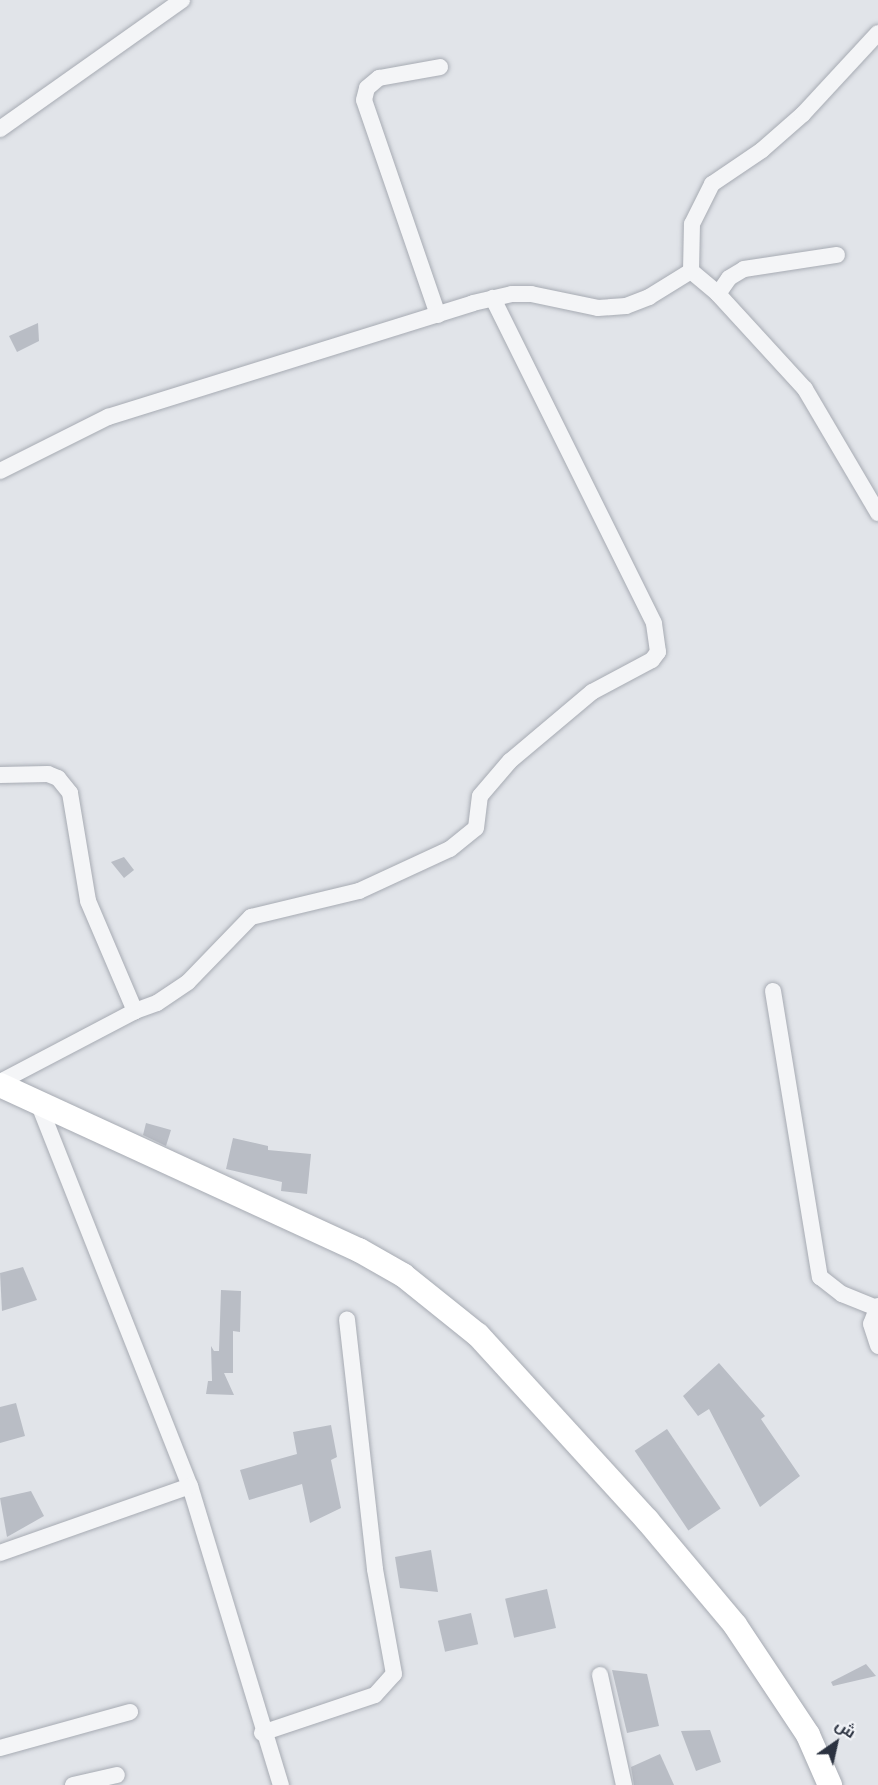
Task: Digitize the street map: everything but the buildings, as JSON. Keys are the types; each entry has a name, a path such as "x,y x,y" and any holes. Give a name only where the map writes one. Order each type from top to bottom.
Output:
{"main road":[{"path":"0,1084 39,1105 359,1250 403,1275 477,1335 647,1520 735,1624 803,1726 830,1785"}],"street":[{"path":"0,129 182,0"},
{"path":"878,33 803,114 762,150 712,184 702,197 692,224 691,270 718,294 805,388 878,513"},
{"path":"438,315 364,100 367,88 379,78 440,67"},
{"path":"718,294 729,278 744,269 837,255"},
{"path":"0,471 108,417 493,298 531,294 572,305 626,306 670,287 691,270"},
{"path":"0,1084 135,1011 157,1004 188,982 251,916 359,891 450,849 476,828 480,796 510,761 592,692 651,660 658,652 654,623 493,298"},
{"path":"0,775 48,774 58,778 70,793 88,901 135,1011"},
{"path":"773,991 806,1208 820,1277 842,1294 877,1307 871,1324 878,1346"},
{"path":"39,1105 190,1486 262,1732 281,1785"},
{"path":"262,1732 375,1695 394,1674 375,1569 347,1320"},
{"path":"0,1553 190,1486"},
{"path":"600,1675 624,1785"},
{"path":"0,1748 130,1712"},
{"path":"73,1785 117,1775"}]}
